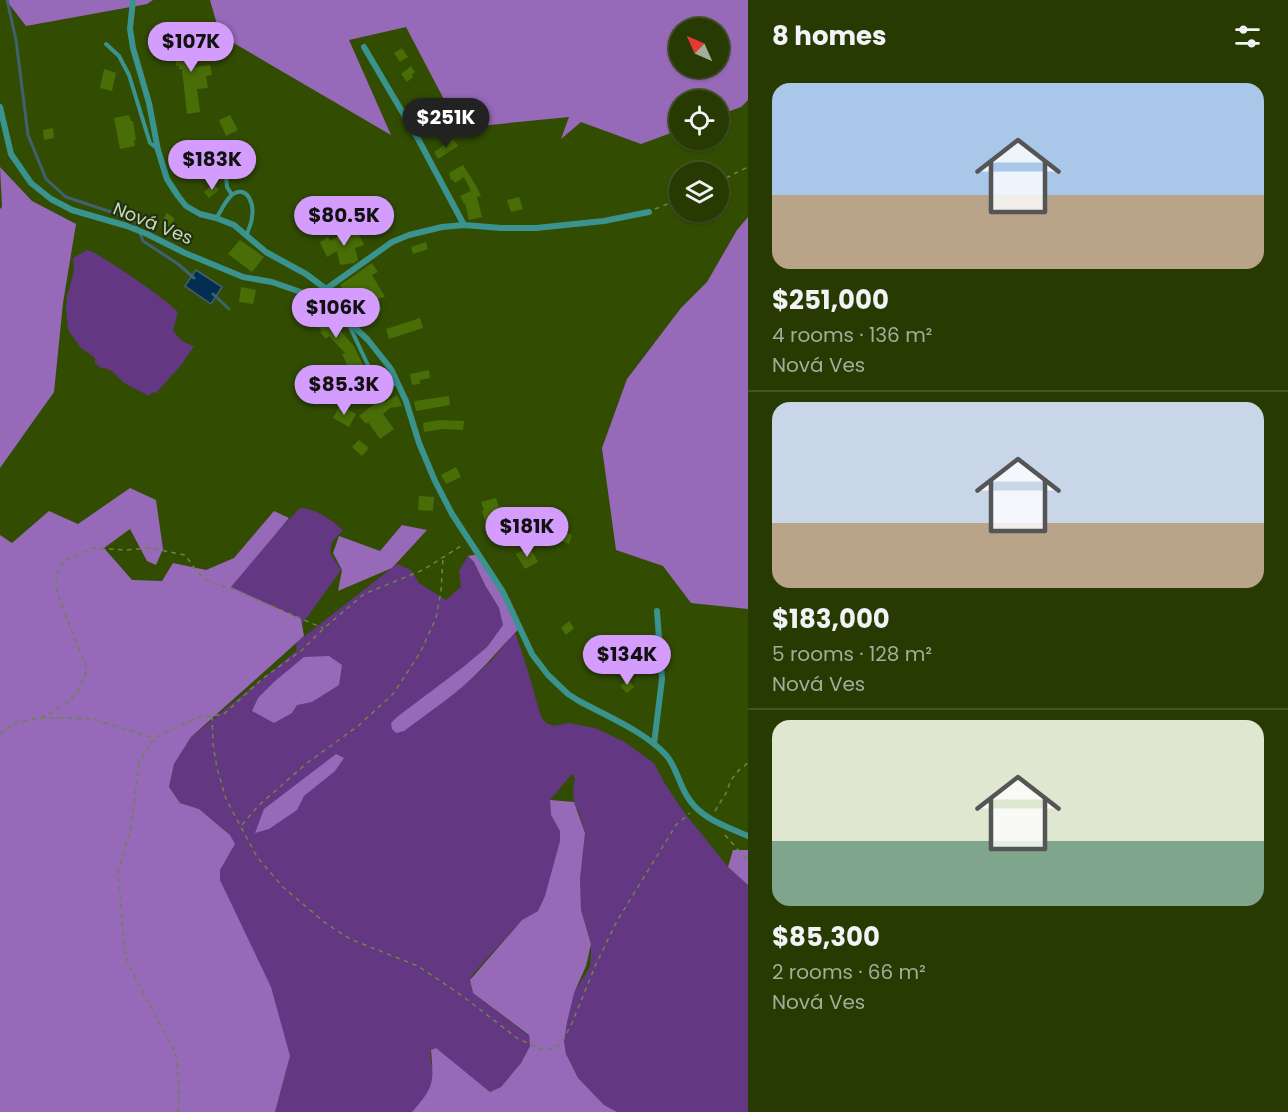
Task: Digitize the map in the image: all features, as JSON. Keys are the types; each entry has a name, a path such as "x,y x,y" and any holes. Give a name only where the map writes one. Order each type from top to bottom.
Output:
{"street":[{"name":"Nová Ves","path":"133,0 130,29 133,48 149,103 158,150 167,178 178,196 186,206 200,214 234,225 266,252 306,274 326,289 345,318"},
{"path":"364,46 417,137 464,225"},
{"name":"Nová Ves","path":"0,106 11,154 31,183 51,199 72,210 147,234 185,253 243,277 272,282 312,296 345,318 368,340 391,369 406,401 419,443 452,514 503,592 532,654 548,675 579,701 649,739 668,756 687,798 696,808 722,828 748,836"},
{"path":"326,289 392,242 409,235 442,227 464,225 536,228 604,221 649,212"},
{"path":"654,744 662,679 657,611"}],"lane":[{"path":"106,44 119,56 129,75 150,143 158,150"},
{"path":"224,154 227,187 232,195"},
{"path":"216,218 232,195 239,192 244,193 251,200 252,218 246,235"},
{"name":"Nová Ves","path":"345,318 377,384 383,388 397,382"}],"path":[{"path":"729,176 748,167"},
{"path":"649,212 669,204"},
{"path":"178,1112 177,1061 173,1048 125,956 118,872 131,827 139,763 154,738 196,718 224,714 262,679 302,650 364,594 423,570 470,540"},
{"path":"41,718 69,702 79,690 87,669 57,593 56,575 63,562 93,548 127,550 150,548 185,555 198,573 211,583 246,595 324,628"},
{"path":"241,826 258,806 307,763 358,726 393,694 420,653 436,618 441,591 443,557"},
{"path":"212,716 217,768 226,799 257,857 283,887 324,922 350,939 418,966 518,1038 540,1049 554,1049 561,1042 572,1023 596,964 617,921 676,825 696,808"},
{"path":"0,734 17,722 41,718 93,719 154,738"},
{"path":"708,817 717,810 731,780 748,763"},
{"path":"722,828 748,861"}],"shaded area":[{"path":"6,0 153,0 147,4 26,26"},
{"path":"210,0 748,0 748,100 741,107 729,111 729,90 669,90 669,134 641,144 581,122 561,139 569,117 459,128 406,27 349,40 391,135 220,35"},
{"path":"0,167 32,201 76,224 63,303 54,392 0,468 0,209 2,207"},
{"path":"748,217 748,609 691,603 663,566 616,550 602,448 627,379 681,308 707,282 737,230"},
{"path":"87,250 137,280 178,312 173,330 182,341 194,346 182,364 156,393 153,392 149,396 125,383 111,371 101,368 95,363 95,358 81,348 68,330 66,308 74,271 73,258"},
{"path":"130,488 156,500 163,549 156,565 147,561 130,529 104,548 132,580 162,581 173,563 206,570 234,558 274,511 289,518 231,587 301,619 304,636 191,737 174,764 169,787 180,803 199,809 230,835 235,844 220,870 220,880 271,987 290,1056 275,1112 0,1112 0,535 12,543 49,511 78,524"},
{"path":"300,508 318,512 343,530 332,542 330,553 341,570 303,623 231,587 270,539"},
{"path":"402,525 427,530 392,568 338,591 342,570 333,553 339,536 380,551"},
{"path":"479,554 520,628 463,686 404,731 396,733 391,723 487,647 503,625 499,608 474,562 468,556"},
{"path":"468,556 474,562 499,608 503,625 487,647 462,668 469,681 491,661 511,636 516,635 541,717 546,723 554,726 569,723 595,728 623,741 654,763 683,811 728,867 748,885 748,1112 615,1112 601,1104 578,1078 566,1054 564,1036 571,997 590,967 591,943 581,910 580,879 585,833 574,802 575,778 572,774 550,800 551,815 560,831 560,841 546,896 538,911 522,920 470,980 473,993 529,1036 530,1046 521,1063 501,1087 490,1092 435,1048 430,1052 434,1075 431,1087 412,1112 275,1112 290,1056 239,922 220,880 223,860 231,852 234,844 230,835 199,809 180,803 169,787 174,764 191,737 296,651 297,642 397,564 411,570 419,583 446,600 461,587 459,571"},
{"path":"329,656 342,665 339,685 312,702 297,705 292,713 274,723 252,711 258,698 304,657"},
{"path":"336,754 344,758 335,771 304,796 297,810 269,829 255,833 264,809"},
{"path":"550,800 574,802 585,833 580,879 581,910 591,944 586,966 574,993 567,1022 564,1042 566,1054 578,1078 604,1105 617,1112 412,1112 425,1097 431,1084 431,1050 436,1048 490,1092 501,1087 521,1063 530,1046 529,1035 473,993 470,980 522,920 538,911 545,896 560,841 560,831 551,815"},
{"path":"733,850 748,850 748,885 728,867"}],"water":[{"path":"196,270 222,287 211,304 185,286"}],"building":[{"path":"195,35 197,49 191,49 194,67 210,65 212,75 206,76 208,88 197,89 200,112 187,114 182,69 176,66 175,49 179,49 177,38"},
{"path":"402,48 408,57 400,62 394,53"},
{"path":"411,66 415,72 407,82 401,74"},
{"path":"104,69 116,73 112,91 100,88"},
{"path":"129,115 133,121 135,146 120,149 114,118"},
{"path":"230,115 238,130 226,136 219,120"},
{"path":"53,128 54,138 44,140 43,130"},
{"path":"453,139 458,146 438,159 434,152"},
{"path":"463,165 481,196 477,197 482,217 469,220 465,203 460,196 471,191 464,177 455,183 450,179 449,173"},
{"path":"214,184 219,190 209,198 204,192"},
{"path":"519,197 523,209 511,212 507,200"},
{"path":"167,213 175,219 169,228 161,222"},
{"path":"355,227 364,245 355,248 358,260 354,263 340,265 337,251 327,257 320,242 328,237 330,241"},
{"path":"240,240 264,257 252,272 228,254"},
{"path":"426,242 428,249 413,254 411,247"},
{"path":"372,263 378,272 372,275 385,297 376,299 382,310 360,323 348,302 350,300 340,285"},
{"path":"241,287 256,290 253,304 239,302"},
{"path":"315,304 353,345 367,373 354,380 342,354 345,353 329,336 326,339 320,332 322,331 310,320 306,323 300,314"},
{"path":"420,318 423,328 389,339 386,329"},
{"path":"429,370 430,378 420,380 420,384 412,385 410,374"},
{"path":"397,395 402,406 390,408 383,414 394,429 380,439 368,422 366,424 359,416 382,398 385,402"},
{"path":"449,396 450,405 416,411 414,401"},
{"path":"340,405 356,414 349,427 333,418"},
{"path":"439,420 464,421 463,430 443,429 424,432 423,423"},
{"path":"359,440 369,448 362,456 352,447"},
{"path":"456,467 461,477 446,484 441,475"},
{"path":"419,496 434,497 433,511 418,510"},
{"path":"496,498 500,517 486,523 481,502"},
{"path":"563,531 572,535 569,544 559,540"},
{"path":"530,547 538,562 525,569 516,554"},
{"path":"569,621 574,628 566,635 561,628"},
{"path":"588,649 595,657 588,662 582,653"},
{"path":"628,679 634,687 627,693 620,686"}],"waterway":[{"path":"7,0 16,40 28,135 46,179 66,197 135,220 143,241 178,264 194,278"},
{"path":"213,294 229,309"}]}
